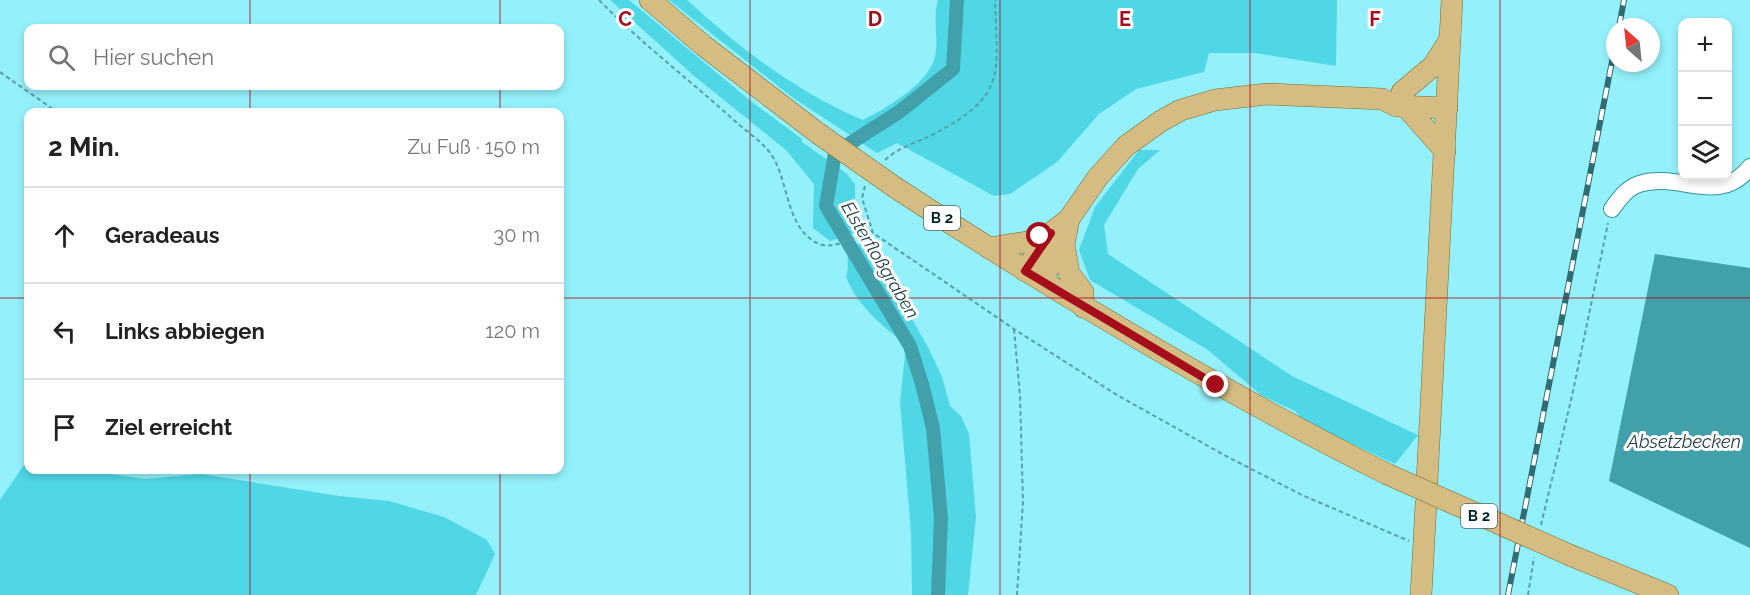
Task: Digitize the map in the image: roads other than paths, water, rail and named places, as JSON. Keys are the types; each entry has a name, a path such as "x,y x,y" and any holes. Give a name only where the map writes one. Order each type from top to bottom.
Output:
{"main road":[{"name":"B 2","path":"650,0 819,134 896,188 1083,307 1244,401 1387,474 1572,556 1668,595"},
{"path":"1427,481 1452,0"},
{"path":"1397,99 1433,66 1450,41"},
{"path":"1033,276 1098,177 1126,146 1181,110 1215,100 1267,94 1447,101"},
{"path":"1397,99 1445,151"},
{"path":"989,248 1057,238"},
{"path":"1057,238 1069,273 1083,292 1083,307"},
{"path":"1421,595 1426,504"}],"lane":[{"path":"1612,209 1623,194 1639,184 1660,182 1720,188 1741,179 1750,167"}],"water":[{"name":"Absetzbecken","path":"1655,254 1750,268 1750,548 1609,481"}],"waterway":[{"name":"Elsterfloßgraben","path":"938,595 941,518 933,428 922,384 910,346 826,206 835,153 899,112 953,69 957,0"}],"railway":[{"path":"1621,18 1624,0"},
{"path":"1508,595 1610,72"}]}
